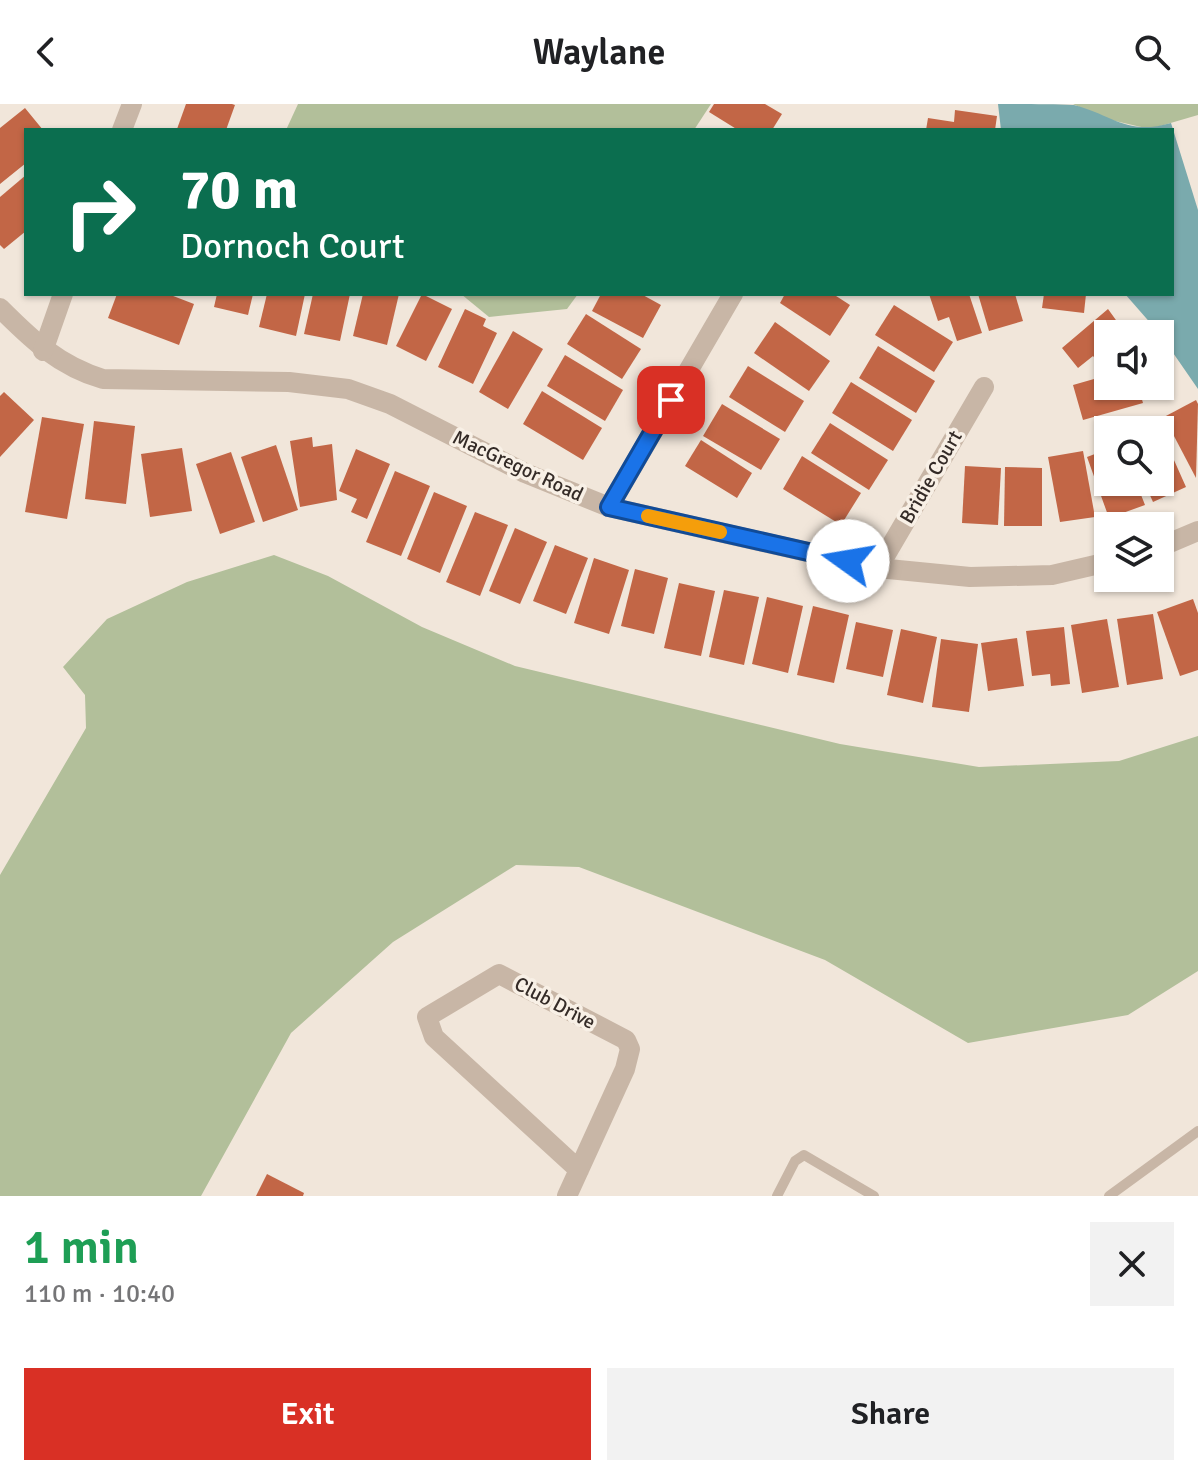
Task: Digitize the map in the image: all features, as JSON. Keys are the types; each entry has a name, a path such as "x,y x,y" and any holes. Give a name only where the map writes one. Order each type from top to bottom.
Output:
{"street":[{"path":"123,128 132,104"},
{"path":"43,351 62,296"},
{"path":"609,507 732,296"},
{"name":"MacGregor Road","path":"0,308 43,351 74,370 103,379 289,382 348,389 390,404 525,473 609,507 878,568 970,577 1052,575 1094,565"},
{"name":"Bridie Court","path":"878,568 984,387"},
{"path":"1174,541 1198,531"},
{"name":"Club Drive","path":"567,1196 579,1170 625,1069 630,1049 626,1040 499,974 427,1017 434,1037 579,1170"}],"lane":[{"path":"1109,1196 1198,1131"},
{"path":"777,1196 795,1161 804,1155 874,1196"}],"green space":[{"path":"298,104 711,104 695,128 287,128"},
{"path":"1073,104 1198,104 1198,115 1153,128 1102,118"},
{"path":"463,296 577,296 567,309 489,317"},
{"path":"274,555 328,576 422,627 515,666 840,744 979,767 1119,761 1198,736 1198,971 1128,1015 968,1043 825,960 579,867 516,865 393,942 291,1033 201,1196 0,1196 0,875 86,728 85,695 63,667 107,619 187,582"}],"water":[{"path":"998,104 1074,105 1131,126 1171,123 1173,128 1001,128"},
{"path":"1174,133 1198,210 1198,389 1174,354 1174,320 1148,320 1127,296 1174,296"}],"building":[{"path":"186,104 235,105 227,128 177,128"},
{"path":"714,104 765,104 782,114 773,128 735,128 709,112"},
{"path":"25,108 41,128 24,128 24,165 0,184 0,128"},
{"path":"955,110 997,116 995,128 926,128 928,118 954,122"},
{"path":"24,177 24,233 4,249 0,245 0,197"},
{"path":"116,296 173,296 194,304 179,345 108,318"},
{"path":"217,296 253,296 248,315 214,307"},
{"path":"267,296 305,296 296,336 259,327"},
{"path":"313,296 350,296 340,341 304,334"},
{"path":"363,296 399,296 387,345 353,336"},
{"path":"421,296 452,309 426,361 396,346"},
{"path":"600,296 645,296 661,305 643,338 592,311"},
{"path":"784,296 836,296 850,305 830,336 780,303"},
{"path":"930,296 970,296 982,333 957,341 949,317 938,321"},
{"path":"979,296 1016,296 1023,321 989,331"},
{"path":"1044,296 1086,296 1084,313 1042,308"},
{"path":"894,305 953,342 934,372 875,335"},
{"path":"465,309 486,319 483,326 497,333 473,384 438,367"},
{"path":"1108,309 1116,320 1095,320"},
{"path":"586,314 641,349 622,379 567,344"},
{"path":"1094,321 1094,357 1078,368 1062,348"},
{"path":"775,322 830,361 809,391 754,353"},
{"path":"513,331 543,349 508,409 479,392"},
{"path":"878,346 935,381 916,413 859,378"},
{"path":"565,355 623,390 605,421 547,386"},
{"path":"748,366 804,401 785,432 729,397"},
{"path":"1094,379 1094,400 1142,400 1143,403 1083,420 1073,385"},
{"path":"851,382 912,420 893,451 832,413"},
{"path":"542,391 602,428 583,460 523,424"},
{"path":"4,392 34,420 0,457 0,396"},
{"path":"1196,400 1198,404 1196,478 1174,436 1174,416 1166,416"},
{"path":"722,404 780,439 761,470 703,436"},
{"path":"42,417 84,424 67,519 25,512"},
{"path":"94,421 135,426 126,504 85,499"},
{"path":"830,423 888,460 869,490 811,453"},
{"path":"312,437 313,447 332,444 337,500 300,507 290,441"},
{"path":"701,440 752,473 737,498 685,466"},
{"path":"276,445 298,510 263,522 241,457"},
{"path":"182,448 192,511 150,517 141,454"},
{"path":"356,449 390,464 367,519 351,512 357,499 339,491"},
{"path":"1083,451 1094,517 1060,522 1048,457"},
{"path":"231,452 255,522 220,534 196,464"},
{"path":"1094,454 1094,476 1087,457"},
{"path":"802,456 861,493 841,525 783,489"},
{"path":"1174,460 1186,487 1174,492"},
{"path":"965,466 1001,468 998,525 962,523"},
{"path":"1005,467 1042,468 1042,526 1004,526"},
{"path":"395,471 430,486 401,556 366,542"},
{"path":"434,492 467,506 440,573 407,559"},
{"path":"1101,496 1141,496 1145,505 1126,512 1107,512"},
{"path":"1150,496 1166,496 1153,502"},
{"path":"475,512 508,525 480,596 446,582"},
{"path":"515,528 547,542 520,604 489,591"},
{"path":"555,545 588,558 566,614 533,601"},
{"path":"594,558 629,570 609,634 574,623"},
{"path":"635,569 668,578 654,634 621,626"},
{"path":"679,583 715,591 701,656 664,648"},
{"path":"724,590 759,597 744,665 709,657"},
{"path":"767,597 803,606 788,673 752,664"},
{"path":"1193,599 1198,613 1198,670 1180,676 1157,612"},
{"path":"813,606 849,615 834,683 797,675"},
{"path":"1153,614 1163,679 1127,685 1117,619"},
{"path":"1107,619 1119,687 1082,693 1071,625"},
{"path":"856,622 893,630 883,677 846,669"},
{"path":"1064,627 1070,684 1051,686 1050,674 1032,676 1026,631"},
{"path":"901,629 937,637 923,703 887,695"},
{"path":"1017,638 1024,686 988,691 981,643"},
{"path":"941,639 978,644 969,712 932,707"},
{"path":"267,1174 304,1193 303,1196 256,1196"}],"slow traffic":[{"path":"648,516 720,532"}],"route":[{"path":"671,400 609,507 848,561"}]}
